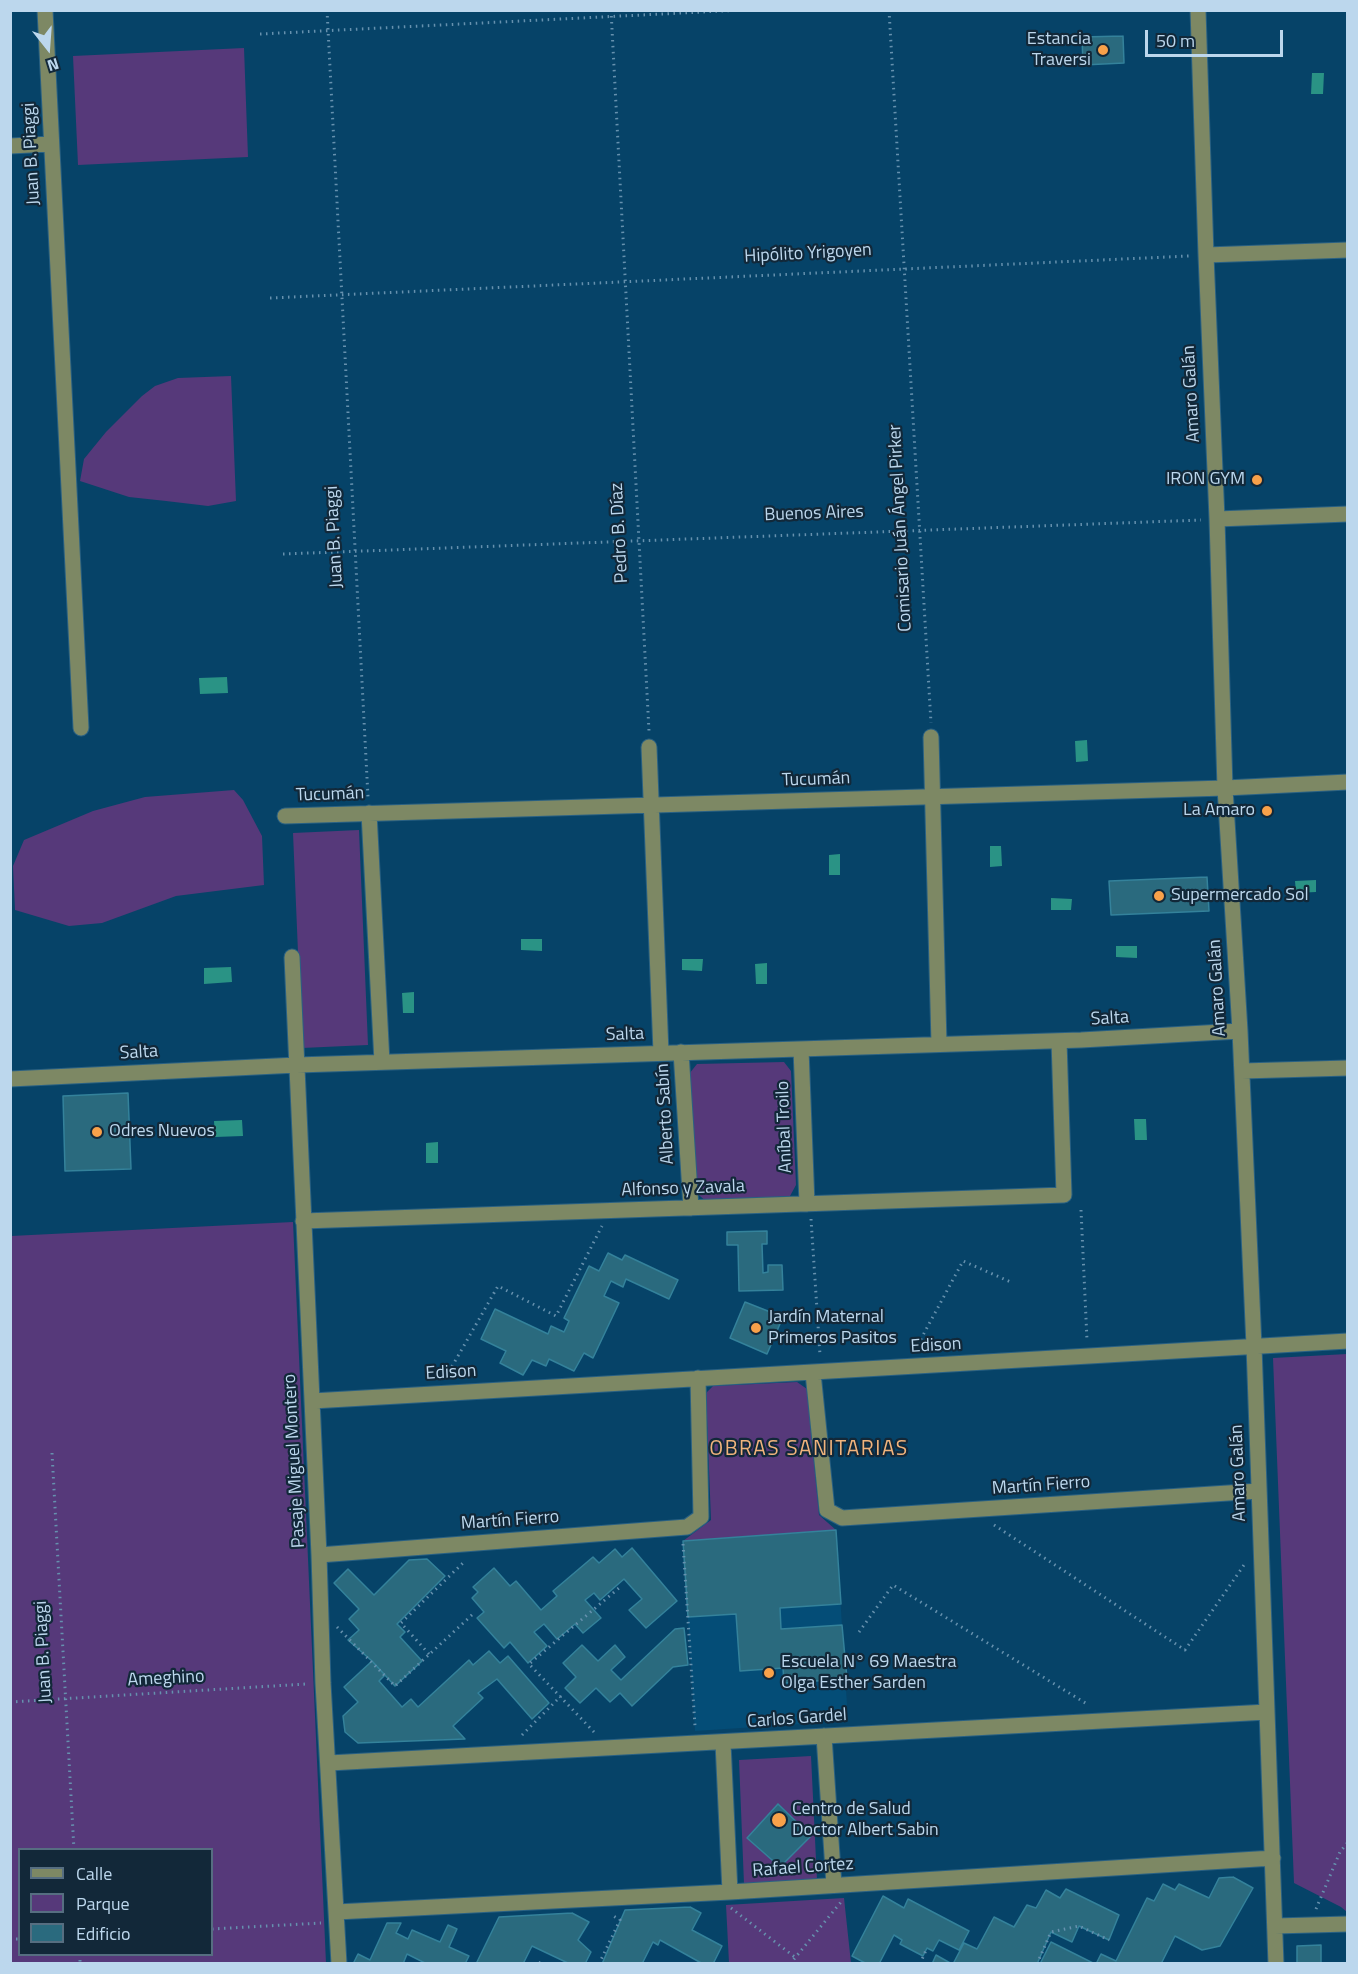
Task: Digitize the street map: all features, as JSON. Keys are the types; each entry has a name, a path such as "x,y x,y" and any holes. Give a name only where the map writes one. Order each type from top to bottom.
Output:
{"street":[{"name":"Juan B. Piaggi","path":"45,10 81,728"},
{"name":"Amaro Galán","path":"1198,10 1225,788 1240,1031 1254,1346 1276,1964"},
{"path":"10,146 51,144"},
{"path":"1206,255 1347,250"},
{"path":"1217,519 1347,514"},
{"path":"932,737 939,1044"},
{"path":"649,747 661,1053"},
{"name":"Tucumán","path":"285,816 1225,788 1347,782"},
{"path":"369,813 382,1062"},
{"name":"Pasaje Miguel Montero","path":"292,957 323,1683 339,1964"},
{"name":"Salta","path":"10,1078 382,1062 1059,1041 1240,1031"},
{"name":"Alfonso y Zavala","path":"303,1221 691,1208 809,1211 1065,1195 1059,1041"},
{"name":"Aníbal Troilo","path":"801,1049 809,1211"},
{"name":"Alberto Sabín","path":"681,1053 691,1208"},
{"path":"1242,1071 1347,1068"},
{"name":"Edison","path":"312,1401 1347,1341"},
{"name":"Martín Fierro","path":"813,1373 827,1510 842,1518 1259,1491"},
{"name":"Martín Fierro","path":"319,1556 687,1527 701,1517 698,1378"},
{"name":"Carlos Gardel","path":"329,1763 1267,1712"},
{"path":"824,1736 834,1885"},
{"path":"723,1743 728,1899"},
{"name":"Rafael Cortez","path":"336,1917 728,1899 834,1885 1273,1858"},
{"path":"1275,1926 1347,1924"}],"path":[{"name":"Juan B. Piaggi","path":"327,10 369,813"},
{"name":"Pedro B. Díaz","path":"611,10 649,747"},
{"path":"260,34 742,10"},
{"name":"Comisario Juán Ángel Pirker","path":"890,10 932,737"},
{"name":"Hipólito Yrigoyen","path":"270,298 1206,255"},
{"name":"Buenos Aires","path":"282,554 1217,519"},
{"path":"1081,1210 1087,1340"},
{"path":"809,1211 820,1355"},
{"path":"445,1378 498,1286 556,1316 603,1224"},
{"path":"915,1350 963,1261 1013,1283"},
{"name":"Juan B. Piaggi","path":"52,1453 74,1848"},
{"path":"990,1522 1185,1650 1246,1563"},
{"path":"683,1541 695,1731"},
{"path":"430,1654 401,1623 471,1556"},
{"path":"859,1632 893,1585 1093,1708"},
{"path":"597,1735 529,1664 619,1588"},
{"path":"334,1624 394,1686 473,1614"},
{"name":"Ameghino","path":"10,1702 323,1683"},
{"path":"518,1739 561,1696"},
{"path":"1310,1925 1340,1852 1347,1842"},
{"path":"790,1964 844,1898"},
{"path":"728,1899 796,1958"},
{"path":"599,1964 620,1920 606,1911"},
{"path":"213,1929 336,1917"},
{"path":"1037,1964 1052,1932 1079,1926 1109,1940"},
{"path":"920,1964 927,1948"},
{"path":"535,1964 536,1961 542,1964"}],"shaded area":[{"path":"1312,73 1324,73 1323,94 1311,94"},
{"path":"227,677 228,693 200,694 199,678"},
{"path":"1087,740 1088,761 1076,762 1075,741"},
{"path":"990,846 1001,846 1002,866 990,867"},
{"path":"840,854 840,875 829,875 829,855"},
{"path":"1316,880 1316,892 1296,893 1295,881"},
{"path":"1051,898 1072,899 1071,910 1051,910"},
{"path":"521,939 542,939 542,951 521,950"},
{"path":"1116,946 1137,946 1137,958 1116,957"},
{"path":"682,959 703,959 702,971 682,970"},
{"path":"767,963 767,984 756,984 755,964"},
{"path":"231,967 232,982 204,984 204,968"},
{"path":"414,992 414,1013 403,1013 402,993"},
{"path":"1134,1119 1146,1119 1147,1140 1135,1140"},
{"path":"242,1120 243,1136 215,1137 214,1121"},
{"path":"438,1142 438,1163 426,1163 426,1143"},
{"name":"Escuela N° 69 Maestra Olga Esther Sarden","path":"836,1530 848,1721 695,1731 683,1541"}],"green space":[{"path":"244,48 248,157 78,165 73,56"},
{"path":"231,376 236,501 208,506 129,497 80,481 84,459 106,432 155,386 178,378"},
{"path":"234,790 243,800 262,836 264,885 176,896 102,923 69,926 15,910 13,866 24,840 93,811 145,797"},
{"path":"359,830 368,1045 302,1048 293,833"},
{"path":"784,1062 791,1071 796,1185 790,1196 707,1202 694,1191 689,1074 697,1064"},
{"path":"293,1222 326,1963 11,1963 11,1236"},
{"path":"1348,1354 1347,1912 1294,1883 1273,1358"},
{"path":"797,1382 807,1389 819,1515 836,1530 683,1541 711,1520 706,1393 713,1386"},
{"path":"811,1756 817,1880 744,1884 739,1760"},
{"path":"844,1898 851,1963 729,1963 726,1905"}],"building":[{"name":"Estancia Traversi","path":"1123,36 1124,63 1083,65 1082,37"},
{"name":"Supermercado Sol","path":"1207,877 1209,911 1111,915 1109,881"},
{"name":"Odres Nuevos","path":"128,1093 131,1169 65,1171 63,1096"},
{"path":"767,1231 767,1244 762,1244 763,1273 768,1272 768,1265 782,1265 783,1290 739,1291 738,1245 727,1245 727,1232"},
{"path":"608,1253 622,1260 625,1255 678,1280 669,1299 626,1279 623,1287 611,1281 604,1296 619,1303 593,1358 584,1353 574,1371 549,1359 546,1366 532,1360 523,1375 500,1363 506,1351 481,1339 495,1309 548,1334 551,1326 564,1332 569,1321 564,1318 589,1266 599,1271"},
{"name":"Jardín Maternal Primeros Pasitos","path":"745,1302 783,1317 767,1354 730,1338"},
{"name":"Escuela N° 69 Maestra Olga Esther Sarden","path":"836,1530 841,1604 780,1608 781,1629 842,1625 847,1679 784,1683 783,1668 740,1671 736,1614 688,1617 683,1541"},
{"path":"632,1548 677,1601 646,1628 629,1610 642,1599 624,1579 600,1600 594,1593 585,1600 601,1618 583,1633 575,1624 557,1639 544,1624 534,1632 547,1646 528,1663 510,1642 504,1648 477,1618 484,1612 472,1598 478,1592 473,1587 494,1568 510,1586 516,1581 541,1610 557,1596 553,1591 593,1557 599,1563 615,1549 622,1557"},
{"path":"427,1559 445,1576 397,1624 405,1632 400,1637 422,1661 395,1686 348,1640 359,1630 349,1619 359,1609 334,1583 348,1569 374,1595 409,1560"},
{"path":"684,1628 688,1665 673,1667 632,1706 620,1693 610,1702 596,1688 580,1703 565,1688 576,1677 563,1663 582,1645 598,1661 615,1645 625,1657 611,1670 621,1680 675,1629"},
{"path":"489,1651 500,1663 508,1656 549,1703 532,1719 497,1679 478,1693 483,1698 453,1726 465,1739 358,1743 345,1732 343,1716 358,1702 344,1687 372,1661 385,1675 379,1681 402,1707 411,1699 418,1707 469,1660 473,1665"},
{"name":"Centro de Salud Doctor Albert Sabin","path":"778,1804 811,1836 780,1867 747,1838"},
{"path":"1233,1877 1253,1888 1220,1946 1202,1950 1175,1936 1161,1964 1096,1964 1101,1954 1116,1961 1147,1898 1154,1901 1163,1884 1175,1890 1179,1884 1209,1898 1219,1878"},
{"path":"1066,1889 1119,1915 1109,1940 1079,1926 1072,1942 1051,1932 1037,1964 953,1964 964,1943 977,1949 994,1917 1014,1927 1027,1905 1036,1908 1046,1890 1060,1898"},
{"path":"883,1896 904,1908 908,1899 969,1931 959,1950 939,1940 933,1951 927,1948 923,1956 900,1944 902,1940 894,1935 879,1964 867,1964 852,1956"},
{"path":"690,1907 701,1913 692,1930 722,1946 713,1964 703,1964 660,1940 658,1945 653,1942 642,1964 602,1964 625,1910"},
{"path":"572,1913 589,1922 578,1940 591,1952 585,1964 570,1964 532,1946 523,1964 476,1964 499,1917"},
{"path":"387,1923 401,1923 396,1933 408,1939 412,1930 440,1942 448,1925 457,1929 449,1947 469,1956 465,1964 427,1964 407,1954 403,1964 353,1964 358,1954 370,1960"},
{"path":"1051,1942 1095,1964 1040,1964"},
{"path":"1321,1945 1321,1964 1297,1964 1297,1946"},
{"path":"936,1955 952,1964 932,1964"}],"place":[{"name":"Estancia Traversi","path":"1103,50"},
{"name":"IRON GYM","path":"1257,480"},
{"name":"La Amaro","path":"1267,811"},
{"name":"Supermercado Sol","path":"1159,896"},
{"name":"Odres Nuevos","path":"97,1132"},
{"name":"Jardín Maternal Primeros Pasitos","path":"756,1328"},
{"name":"Escuela N° 69 Maestra Olga Esther Sarden","path":"769,1673"},
{"name":"Centro de Salud Doctor Albert Sabin","path":"779,1820"}],"district":[{"name":"OBRAS SANITARIAS","path":"809,1450"}]}
